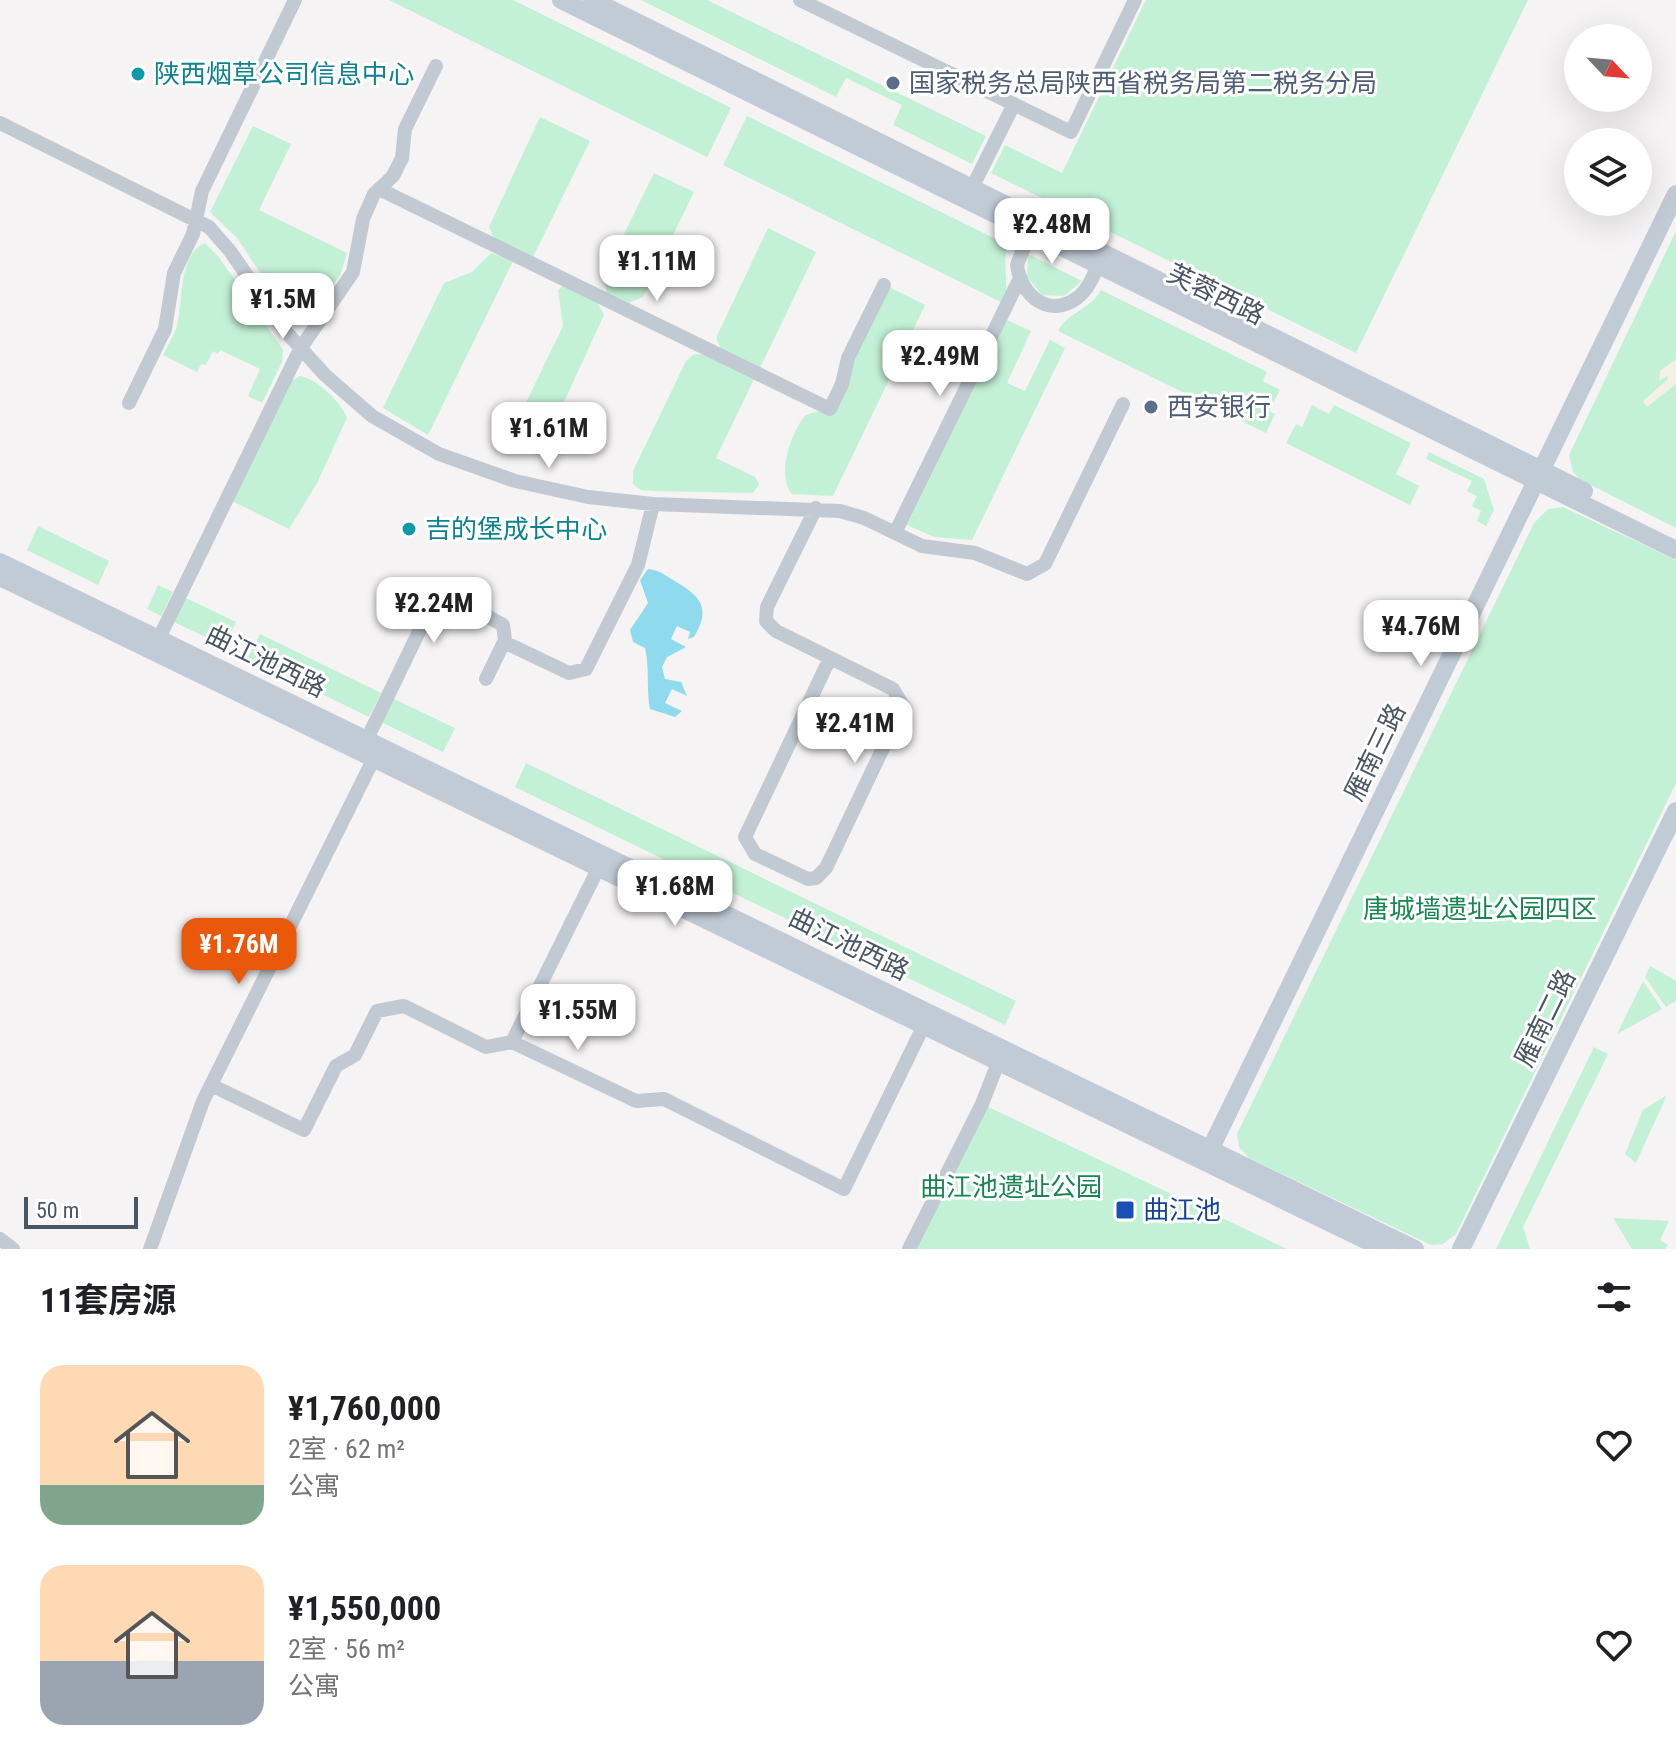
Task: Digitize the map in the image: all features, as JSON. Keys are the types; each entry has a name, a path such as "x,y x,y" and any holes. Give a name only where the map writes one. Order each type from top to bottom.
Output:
{"street":[{"path":"129,403 165,329 174,273 196,219 202,191 295,0"},
{"name":"芙蓉西路","path":"561,0 615,12 972,188 1539,475 1676,550"},
{"name":"芙蓉西路","path":"592,0 1030,232 1676,538"},
{"path":"800,0 1071,132 1135,0"},
{"path":"159,638 300,349 353,272 363,219 379,189 393,176 402,158 405,129 436,66"},
{"path":"972,188 1014,104"},
{"path":"0,123 196,219 220,238 269,311 300,349 367,412 439,454 539,487 653,504 816,508 853,514 922,546 975,553 1020,572 1034,573 1045,564 1123,404"},
{"path":"379,189 830,409 842,384 848,358 884,285"},
{"name":"雁南三路","path":"1207,1155 1676,194"},
{"path":"1030,232 1017,265 1019,280 1026,293 1038,302 1055,306 1067,304 1080,296 1098,265"},
{"path":"895,533 1019,280"},
{"path":"504,642 569,673 586,669 638,565 653,504"},
{"path":"816,508 765,614 776,631 893,689 903,706 826,868 816,878 808,879 755,854 745,837 830,658"},
{"name":"曲江池西路","path":"0,562 159,638 599,867 924,1025 1001,1055"},
{"name":"曲江池西路","path":"0,577 373,748 1207,1155 1415,1249"},
{"path":"150,1249 211,1085 373,748 436,602 449,597 498,620 505,629 504,642 486,679"},
{"name":"雁南二路","path":"1461,1249 1676,811"},
{"path":"512,1042 599,867"},
{"path":"211,1085 304,1130 336,1066 355,1055 377,1011 404,1006 486,1047 512,1042 636,1101 664,1099 844,1189 924,1025"},
{"path":"909,1249 982,1104 1001,1055"},
{"name":"曲江池西路","path":"1207,1155 1384,1249"},
{"path":"0,1239 13,1249"}],"green space":[{"path":"389,0 513,0 731,108 707,157"},
{"path":"641,0 707,0 986,136 972,164 893,125 902,105 846,78 836,97"},
{"path":"1146,0 1528,0 1356,353 991,173 1005,145 1062,173"},
{"path":"747,116 1008,245 1003,303 723,165"},
{"path":"540,117 590,141 533,257 494,238 489,227"},
{"path":"253,126 291,144 259,210 347,253 340,276 302,319 289,316 237,238 210,212"},
{"path":"654,173 694,192 643,297 629,303 607,293 603,277"},
{"path":"768,228 816,252 760,368 721,349 716,338"},
{"path":"1676,231 1676,528 1581,480 1573,472 1569,455"},
{"path":"205,243 218,256 283,350 282,362 262,403 248,396 260,369 220,350 218,354 213,351 206,365 201,364 197,372 163,355 177,325 183,280 190,257"},
{"path":"491,253 513,261 428,435 383,408 444,283 472,272"},
{"path":"1028,254 1082,281 1064,296 1042,295 1027,277"},
{"path":"563,286 598,303 604,315 551,430 546,431 528,422 522,411 563,326 558,290"},
{"path":"889,287 925,305 833,496 792,494 787,486 785,465 795,432 806,415 818,411 832,416"},
{"path":"1101,290 1267,372 1263,381 1280,390 1269,411 1275,414 1266,433 1058,331 1067,319 1091,302"},
{"path":"1007,320 1031,331 1007,383 1025,391 1050,340 1065,348 972,540 934,537 907,525"},
{"path":"694,354 705,355 754,379 716,458 755,477 759,484 753,493 652,491 641,490 633,484 633,471 686,361"},
{"path":"300,376 328,392 347,418 317,483 289,529 232,501 291,381"},
{"path":"1312,405 1329,414 1334,405 1411,443 1396,474 1419,486 1410,505 1286,443 1296,424 1302,427"},
{"path":"1429,452 1484,479 1494,510 1486,526 1477,521 1481,511 1472,506 1477,496 1467,491 1472,481 1426,459"},
{"name":"唐城墙遗址公园四区","path":"1563,507 1676,560 1676,783 1456,1234 1443,1244 1431,1245 1249,1158 1239,1147 1237,1134 1534,523 1548,509"},
{"path":"38,526 109,561 98,585 27,550"},
{"path":"158,585 173,592 161,616 147,609"},
{"path":"184,597 236,622 224,646 172,621"},
{"path":"260,634 381,693 369,717 248,658"},
{"path":"392,698 455,728 443,752 381,722"},
{"path":"526,763 1016,1001 1005,1025 515,787"},
{"path":"1650,966 1676,981 1676,1001 1666,1007 1645,977"},
{"path":"1643,981 1662,1009 1617,1034"},
{"path":"1594,1047 1608,1054 1523,1227 1530,1249 1496,1249"},
{"path":"1667,1095 1636,1163 1625,1154 1643,1110"},
{"name":"曲江池遗址公园","path":"982,1104 1287,1249 909,1249"},
{"path":"1613,1218 1669,1221 1660,1240 1668,1245 1665,1249 1632,1249"}],"sand":[{"path":"1676,359 1676,384 1647,407 1643,401 1668,379 1667,376 1659,381 1660,371"}],"water":[{"path":"648,569 660,572 687,589 698,600 703,612 694,637 688,639 690,632 677,626 671,639 686,647 667,657 662,667 665,679 681,682 687,696 672,689 665,703 682,711 675,717 650,709 645,648 633,642 630,630 648,603 640,580"}],"place":[{"name":"陕西烟草公司信息中心","path":"138,74"},
{"name":"国家税务总局陕西省税务局第二税务分局","path":"893,83"},
{"name":"西安银行","path":"1151,407"},
{"name":"吉的堡成长中心","path":"409,529"},
{"name":"曲江池","path":"1125,1210"}]}
